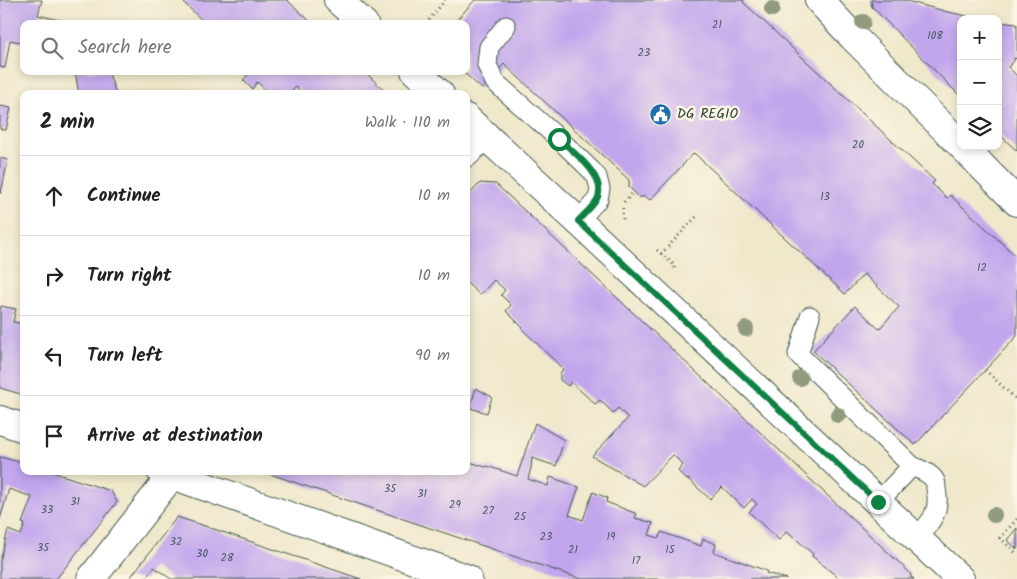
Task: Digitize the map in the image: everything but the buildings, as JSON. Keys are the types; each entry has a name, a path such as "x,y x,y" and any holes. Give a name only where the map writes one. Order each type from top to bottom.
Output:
{"street":[{"path":"338,0 360,20"},
{"path":"819,0 957,142"},
{"path":"419,75 436,90"},
{"path":"472,135 578,221 960,579"},
{"path":"965,150 1017,202"},
{"path":"0,420 20,427"},
{"path":"91,579 167,475"},
{"path":"177,475 468,579"}],"lane":[{"path":"506,26 490,47 486,65 495,82 559,139 597,177 600,189 598,199 578,221"},
{"path":"810,316 798,354 912,466 925,472 935,480 938,494 937,507 932,521 917,538"},
{"path":"878,502 912,466"}],"path":[{"path":"429,20 446,0"},
{"path":"623,204 634,192"},
{"path":"661,254 698,215"},
{"path":"656,249 674,266"},
{"path":"985,370 1017,400"},
{"path":"1017,519 1000,538 1017,554"}],"place":[{"name":"DG REGIO","path":"661,114"}],"route":[{"path":"559,139 597,177 600,189 598,199 578,221 878,502"}]}
